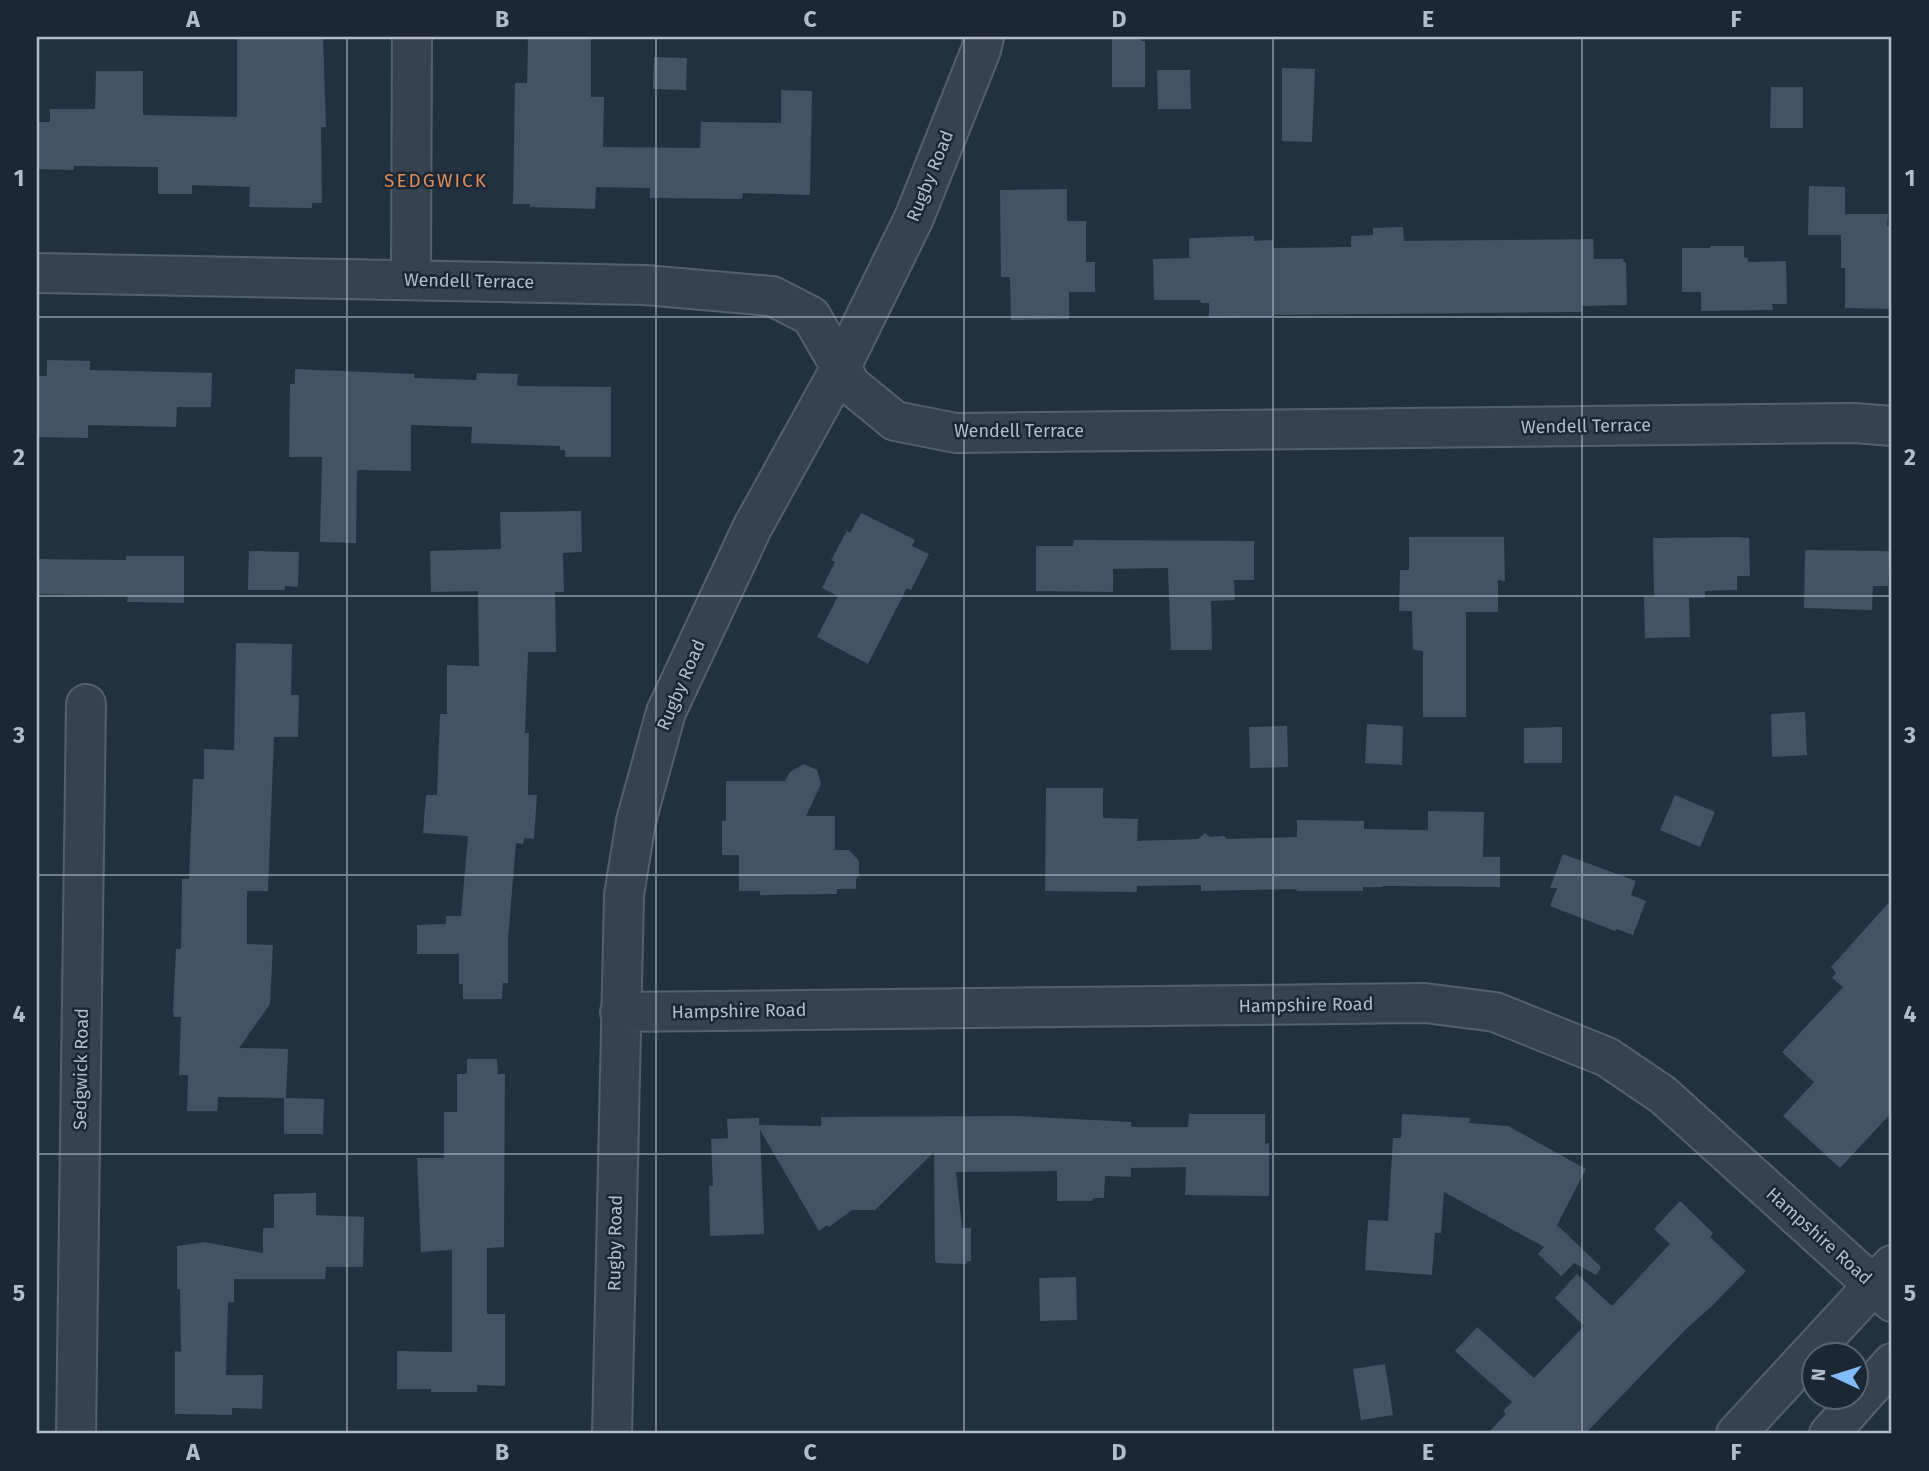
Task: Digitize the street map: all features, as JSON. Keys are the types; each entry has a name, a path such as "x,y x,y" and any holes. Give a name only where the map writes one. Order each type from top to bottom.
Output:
{"street":[{"path":"411,280 412,37"},
{"name":"Rugby Road","path":"612,1434 624,895 636,821 666,712 752,528 840,369 914,218 984,37"},
{"name":"Wendell Terrace","path":"37,272 645,285 772,296 811,316 851,385 895,421 956,433 1854,423 1892,426"},
{"name":"Sedgwick Road","path":"76,1434 86,704"},
{"name":"Hampshire Road","path":"620,1012 1425,1003 1495,1012 1607,1057 1663,1095 1886,1284"},
{"path":"1736,1434 1886,1284"},
{"path":"1829,1434 1892,1363"}],"building":[{"path":"237,37 323,37 326,127 321,127 322,203 312,203 312,208 249,207 250,187 192,185 192,194 158,194 158,167 74,166 74,170 37,169 37,122 50,122 50,109 95,109 96,71 143,71 143,115 237,117"},
{"path":"528,37 591,37 591,97 604,97 603,147 700,148 701,122 781,123 781,90 812,91 810,195 743,193 742,199 650,198 650,188 596,187 595,209 513,204 515,83 527,83"},
{"path":"1112,37 1141,37 1141,41 1145,41 1145,87 1112,87"},
{"path":"654,57 687,58 686,90 653,89"},
{"path":"1282,68 1315,69 1312,142 1282,141"},
{"path":"1157,70 1190,70 1191,109 1158,109"},
{"path":"1771,87 1803,87 1803,128 1770,128"},
{"path":"1809,186 1845,187 1845,214 1888,214 1887,226 1892,226 1892,309 1845,308 1845,268 1841,268 1841,235 1808,235"},
{"path":"1067,189 1067,221 1086,221 1086,262 1095,262 1095,292 1069,292 1069,319 1011,320 1010,277 1001,277 1000,190"},
{"path":"1403,227 1404,241 1593,239 1594,259 1624,259 1623,262 1626,262 1627,305 1581,306 1582,312 1209,318 1209,303 1201,303 1200,300 1154,300 1153,259 1189,258 1189,238 1254,236 1254,241 1273,240 1273,248 1351,247 1351,236 1373,235 1373,228"},
{"path":"1744,246 1744,257 1748,258 1748,262 1786,261 1787,304 1772,304 1773,310 1701,311 1701,292 1682,292 1682,248"},
{"path":"47,360 90,361 90,370 212,373 211,407 177,407 176,427 88,425 88,438 37,437 37,376 47,376"},
{"path":"295,369 414,374 414,378 476,380 477,373 518,374 517,386 611,387 611,457 565,457 565,450 560,450 560,446 471,443 472,427 411,425 411,471 357,470 356,543 320,542 322,457 289,457 290,384 295,384"},
{"path":"581,511 582,552 563,553 564,592 555,592 556,652 528,652 525,733 529,733 528,795 537,795 534,839 524,838 523,844 516,843 508,939 508,983 503,983 502,999 463,999 463,984 459,984 459,954 417,954 417,925 446,924 446,916 461,916 468,836 423,833 426,795 437,795 440,714 447,714 447,665 479,666 478,591 431,592 430,551 501,549 500,512"},
{"path":"861,513 915,540 912,546 929,554 911,590 907,588 868,664 817,637 838,596 822,588 835,562 831,560 847,531 850,533"},
{"path":"1409,537 1504,537 1505,581 1498,580 1498,612 1466,612 1466,717 1423,717 1423,651 1413,650 1412,611 1399,611 1400,570 1409,570"},
{"path":"1653,538 1749,538 1750,576 1737,576 1737,590 1705,591 1705,598 1689,598 1690,637 1645,638 1644,597 1654,597"},
{"path":"1074,540 1254,541 1254,580 1234,580 1235,600 1211,601 1212,650 1171,650 1168,568 1113,569 1113,592 1036,591 1036,546 1073,546"},
{"path":"1805,550 1889,551 1888,586 1873,586 1872,610 1804,608"},
{"path":"249,551 299,552 298,587 285,586 285,590 248,590"},
{"path":"126,556 184,556 184,603 127,602 128,596 37,594 37,559 126,560"},
{"path":"236,643 292,644 291,695 299,695 298,737 274,737 268,891 247,891 247,944 273,945 270,1004 239,1048 288,1049 286,1098 218,1097 217,1111 187,1111 188,1075 179,1075 181,1017 174,1017 173,1012 176,949 181,949 182,879 189,879 193,779 204,779 204,749 234,750"},
{"path":"1805,712 1807,755 1772,757 1771,714"},
{"path":"1367,724 1403,726 1402,765 1365,763"},
{"path":"1287,726 1288,767 1250,768 1249,727"},
{"path":"1562,727 1562,763 1524,763 1524,728"},
{"path":"804,764 817,770 821,784 806,816 835,816 835,850 849,850 859,861 856,889 837,889 837,894 760,895 760,891 739,891 739,855 722,855 722,821 726,821 726,781 785,781 790,772"},
{"path":"1046,788 1103,788 1103,818 1138,819 1137,841 1198,839 1205,833 1210,837 1224,836 1227,839 1297,837 1297,820 1364,821 1364,829 1428,830 1428,811 1484,812 1483,857 1500,857 1500,887 1383,886 1363,887 1363,891 1201,891 1201,885 1137,886 1137,892 1045,891"},
{"path":"1675,795 1715,812 1700,847 1660,830"},
{"path":"1563,854 1636,881 1631,895 1646,901 1633,935 1617,929 1615,931 1550,906 1557,888 1550,888"},
{"path":"1892,899 1892,1112 1840,1168 1783,1116 1814,1082 1782,1052 1843,987 1832,978 1836,973 1831,967"},
{"path":"467,1059 497,1059 498,1074 505,1074 504,1247 487,1248 487,1314 505,1314 505,1386 477,1385 477,1392 397,1389 397,1351 452,1352 452,1250 421,1252 417,1158 444,1158 444,1112 457,1112 457,1074 467,1074"},
{"path":"284,1098 324,1099 323,1134 284,1134"},
{"path":"1189,1114 1265,1114 1265,1144 1269,1143 1269,1196 1185,1195 1186,1167 1131,1168 1131,1177 1105,1176 1104,1198 1093,1198 1092,1201 1057,1201 1057,1171 956,1172 962,1228 971,1228 971,1261 966,1264 937,1263 934,1152 875,1210 852,1210 819,1231 760,1130 764,1234 710,1236 709,1186 713,1186 711,1139 728,1138 727,1119 759,1118 759,1125 821,1126 821,1117 1017,1116 1131,1122 1131,1127 1188,1127"},
{"path":"1402,1114 1470,1118 1469,1123 1508,1126 1586,1169 1557,1225 1601,1267 1596,1275 1574,1263 1561,1276 1538,1254 1544,1247 1444,1192 1441,1233 1435,1233 1432,1275 1365,1270 1368,1220 1388,1221 1393,1138 1401,1138"},
{"path":"316,1193 316,1215 364,1217 363,1267 326,1267 325,1279 234,1279 234,1302 228,1302 226,1375 263,1375 262,1409 232,1408 232,1415 175,1414 175,1351 181,1352 177,1246 205,1242 263,1253 263,1228 274,1228 274,1194"},
{"path":"1680,1201 1713,1233 1710,1237 1746,1271 1585,1434 1487,1434 1506,1414 1503,1411 1512,1402 1455,1351 1477,1327 1534,1378 1584,1326 1555,1298 1577,1274 1612,1306 1670,1244 1654,1229"},
{"path":"1076,1277 1077,1320 1040,1321 1039,1278"},
{"path":"1385,1364 1393,1415 1361,1420 1353,1369"}],"district":[{"name":"SEDGWICK","path":"436,180"}]}
